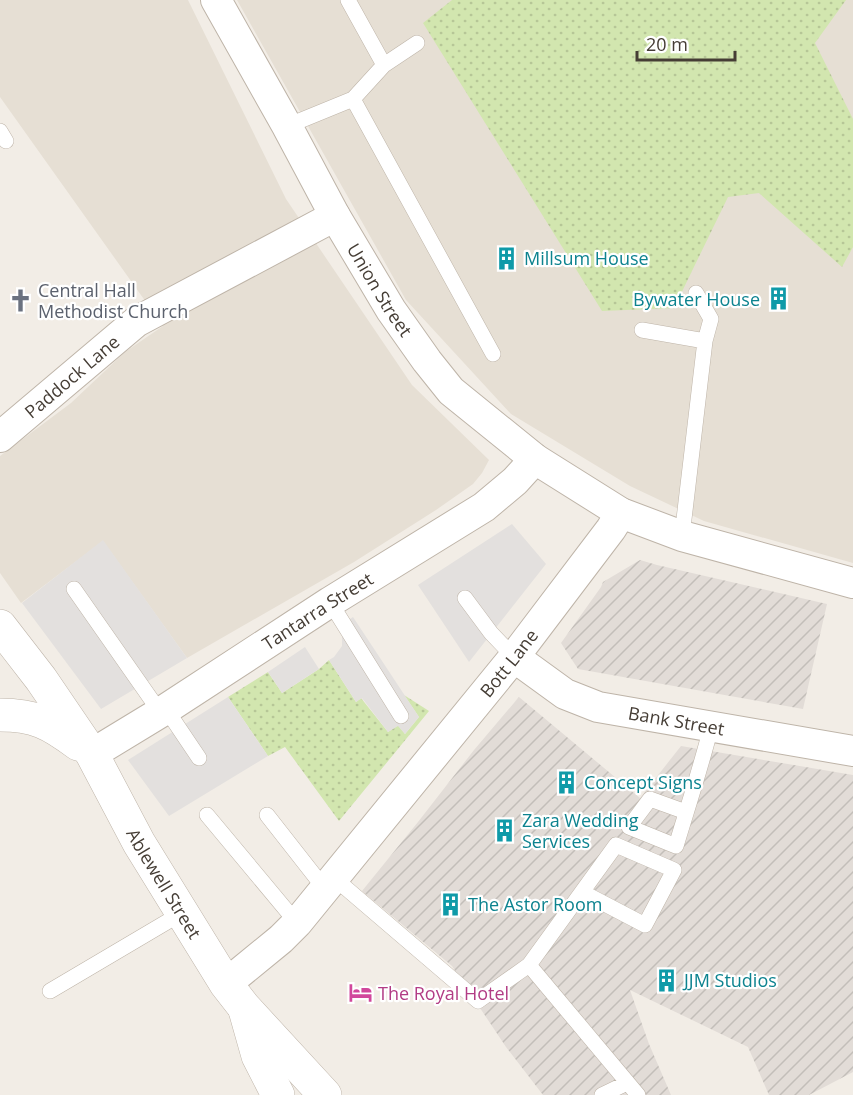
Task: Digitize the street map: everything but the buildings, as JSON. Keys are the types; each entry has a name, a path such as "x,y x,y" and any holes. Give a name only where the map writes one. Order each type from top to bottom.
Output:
{"street":[{"name":"Union Street","path":"216,0 335,216 391,310 427,361 451,391 535,459 621,513"},
{"name":"Paddock Lane","path":"0,437 136,322 335,216"},
{"name":"Tantarra Street","path":"92,754 483,507 515,481 535,459"},
{"path":"621,513 682,536 853,583"},
{"name":"Bott Lane","path":"235,995 297,923 514,657 611,530 621,513"},
{"name":"Ablewell Street","path":"0,626 41,679 92,754 138,843 235,995 325,1095"},
{"name":"Bank Street","path":"514,657 565,694 598,707 853,751"},
{"name":"Ablewell Street","path":"0,715 19,715 43,721 92,754"},
{"name":"Ablewell Street","path":"235,995 258,1056 278,1095"}],"lane":[{"path":"348,0 384,65"},
{"path":"287,126 353,99 384,65 417,43"},
{"path":"353,99 492,354"},
{"path":"682,536 705,341 711,319 696,292"},
{"path":"642,330 705,341"},
{"path":"74,589 199,758"},
{"path":"465,598 491,633 514,657"},
{"path":"330,602 401,716"},
{"path":"686,812 711,727"},
{"path":"207,815 297,923"},
{"path":"267,815 329,883 478,1001 529,965 616,845 674,870 645,925 582,892"},
{"path":"50,991 182,914"},
{"path":"529,965 638,1095"},
{"path":"602,1095 627,1083"}],"shaded area":[{"path":"0,0 188,0 286,199 412,385 489,460 473,484 436,510 354,562 187,658 103,541 21,603 0,573 0,456 71,403 125,352 163,326 0,97"},
{"path":"237,0 853,0 853,563 704,521 630,486 511,414 406,300"},
{"path":"512,524 546,564 469,662 418,585"},
{"path":"103,540 187,658 101,709 22,603"},
{"path":"640,560 827,604 803,709 578,669 561,643 603,582"},
{"path":"353,617 419,717 405,734 398,726 388,732 362,698 356,702 329,660 342,646 342,633 339,626"},
{"path":"305,647 319,669 282,693 268,672"},
{"path":"228,697 268,756 169,816 128,760"},
{"path":"519,697 640,798 681,746 853,775 853,1072 809,1095 769,1095 748,1047 630,990 649,1044 671,1095 543,1095 506,1047 452,966 362,891"}],"green space":[{"path":"452,0 846,0 815,43 853,119 853,247 842,267 759,193 728,197 674,308 602,311 423,23"},
{"path":"329,660 356,702 361,698 388,732 398,725 405,734 419,717 404,695 429,711 339,821 285,747 268,756 228,697 268,672 282,693"}],"place":[{"name":"Millsum House","path":"506,258"},
{"name":"Bywater House","path":"778,299"},
{"name":"Central Hall Methodist Church","path":"20,300"},
{"name":"Concept Signs","path":"566,782"},
{"name":"Zara Wedding Services","path":"504,830"},
{"name":"The Astor Room","path":"450,904"},
{"name":"JJM Studios","path":"666,980"},
{"name":"The Royal Hotel","path":"360,993"}]}
